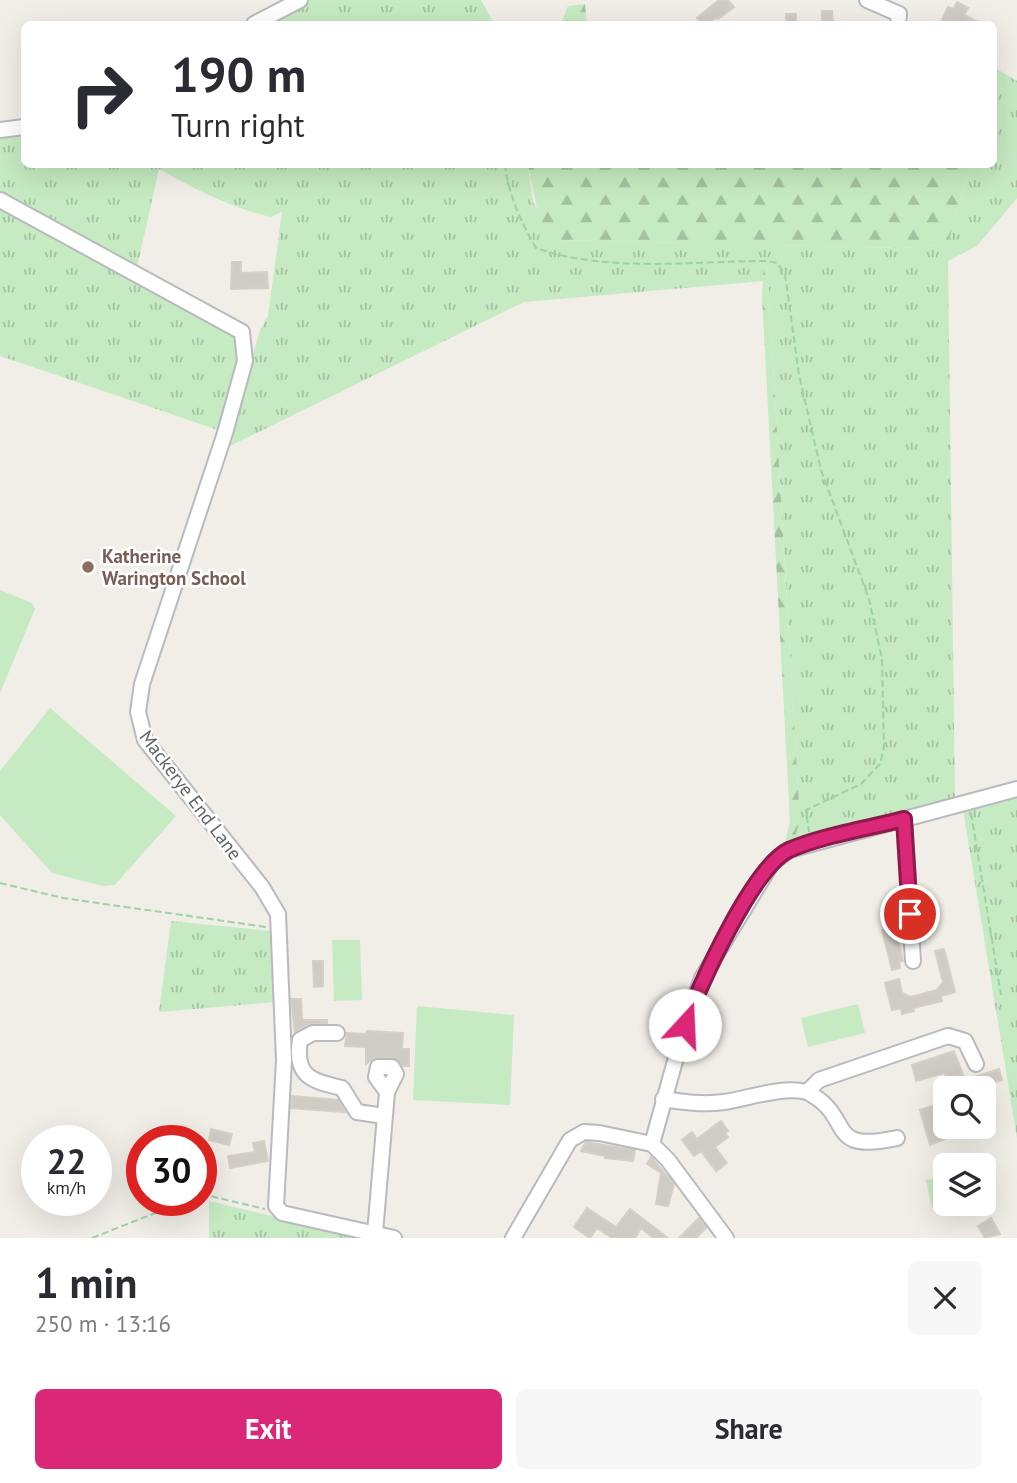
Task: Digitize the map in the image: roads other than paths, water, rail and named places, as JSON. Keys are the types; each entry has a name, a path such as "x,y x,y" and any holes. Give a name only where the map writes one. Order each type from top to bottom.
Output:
{"street":[{"path":"260,21 300,0"},
{"path":"867,0 898,19"},
{"path":"0,130 21,127"},
{"name":"Mackerye End Lane","path":"0,200 242,332 245,361 225,433 142,684 139,726 145,740 262,887 278,914 284,1060 276,1206 282,1213 375,1233"},
{"path":"652,1144 663,1099 702,978 772,863 789,850 1017,789"},
{"path":"904,819 913,961"},
{"path":"337,1033 313,1033 300,1040 298,1052 303,1070 314,1082 342,1088 357,1112 384,1116"},
{"path":"807,1092 819,1080 948,1036 965,1041 976,1064"},
{"path":"663,1099 693,1104 722,1102 779,1091 807,1092 827,1106 841,1129 856,1142 865,1144 897,1138"},
{"path":"387,1092 375,1233 394,1238"},
{"path":"513,1238 570,1140 584,1132 652,1144 668,1160 726,1238"}],"place":[{"name":"Katherine Warington School","path":"88,567"}]}
